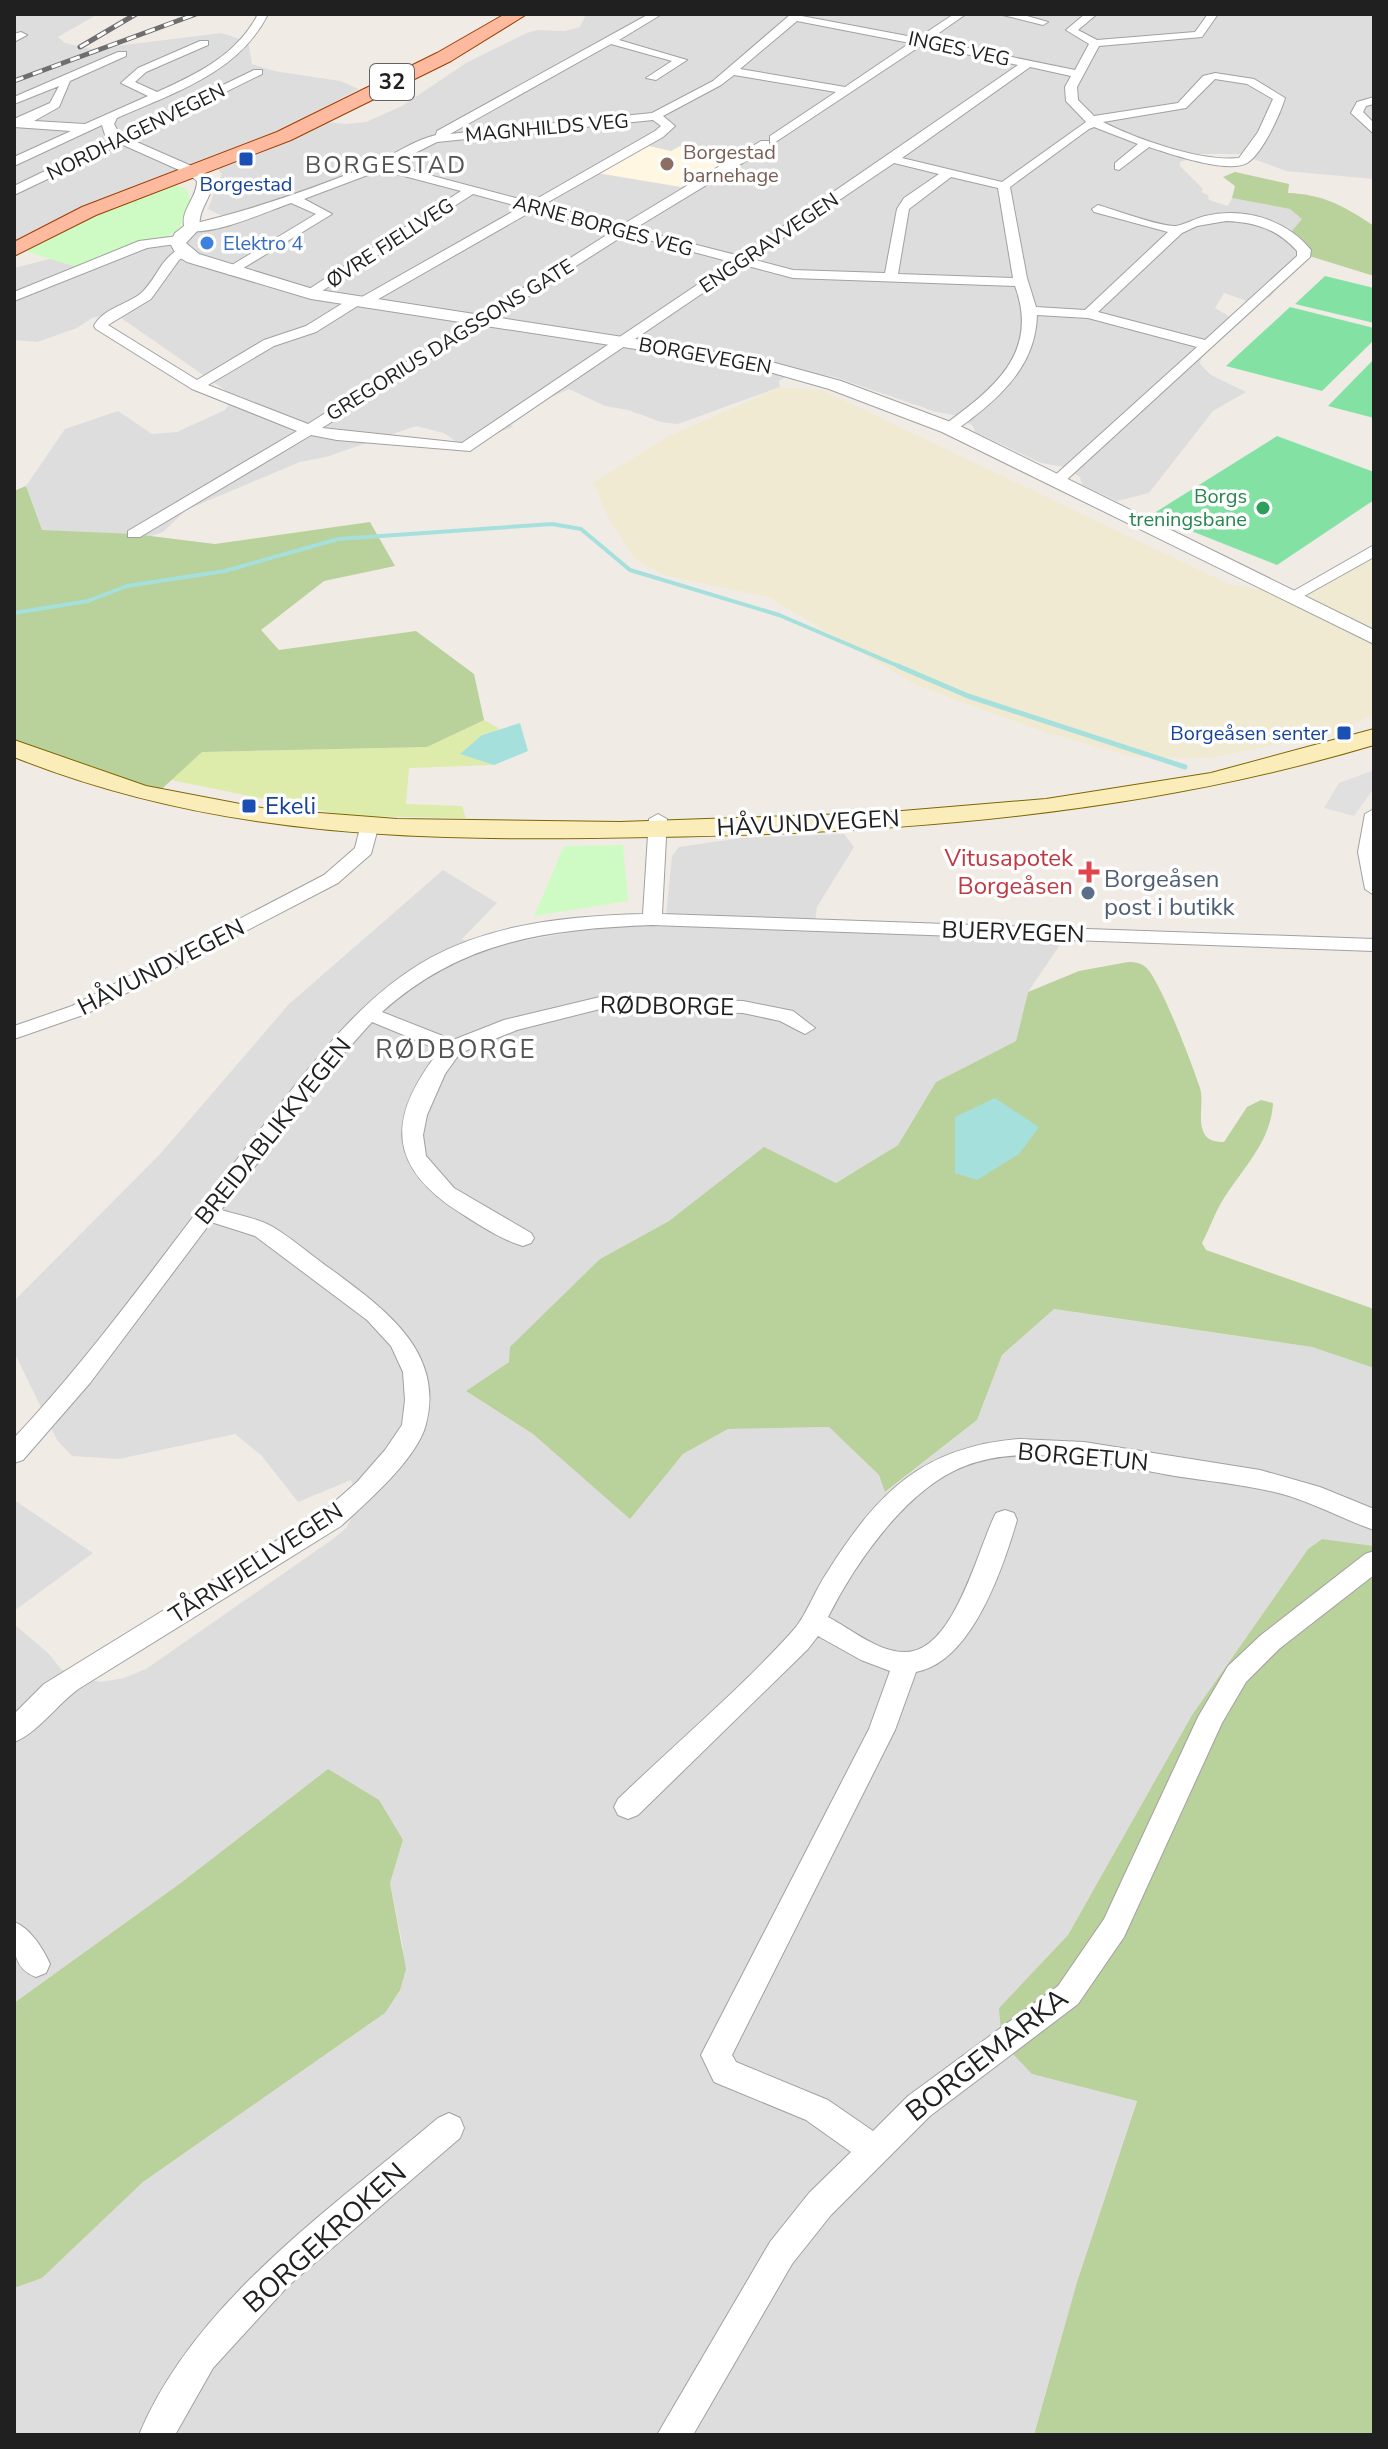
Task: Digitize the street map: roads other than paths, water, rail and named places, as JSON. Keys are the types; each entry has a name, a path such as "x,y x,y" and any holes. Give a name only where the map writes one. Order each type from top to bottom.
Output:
{"main road":[{"name":"32","path":"14,250 71,219 247,155 444,57 518,14"},
{"name":"HÅVUNDVEGEN","path":"14,748 82,776 168,801 267,818 369,828 530,830 994,814 1259,771 1374,737"}],"street":[{"path":"14,162 234,54 253,33 263,14"},
{"path":"434,139 657,14"},
{"name":"GREGORIUS DAGSSONS GATE","path":"134,534 309,430 621,231 769,142 961,14"},
{"path":"1004,14 1043,22"},
{"path":"1092,14 1071,30 1095,43 1198,35 1213,14"},
{"path":"655,116 692,98 732,71 797,16"},
{"name":"INGES VEG","path":"797,16 1028,63"},
{"path":"612,41 681,60 652,78"},
{"path":"155,95 127,83 142,70 204,43"},
{"path":"892,159 1004,186 1094,121 1182,106 1207,78 1215,76 1250,81 1277,95 1279,102 1250,155 1231,163 1147,143 1094,121 1072,101 1071,87 1095,43"},
{"path":"14,101 122,54"},
{"path":"1028,63 1077,74"},
{"name":"ENGGRAVVEGEN","path":"309,430 337,436 465,448 892,159 1028,63"},
{"path":"732,71 844,90"},
{"name":"NORDHAGENVEGEN","path":"14,191 117,137 258,72"},
{"path":"16,124 55,105 66,83 64,80"},
{"path":"1374,100 1361,104 1357,113 1374,130"},
{"path":"112,116 108,124 117,137"},
{"name":"MAGNHILDS VEG","path":"14,297 144,244 184,240 380,166 434,139 655,116 669,126 531,207"},
{"path":"16,124 87,128 117,137 195,173 206,183 190,216 184,240 146,296 103,321 101,326 197,386 309,430"},
{"path":"1119,166 1147,143"},
{"name":"ARNE BORGES VEG","path":"380,166 793,274 1021,282"},
{"path":"891,277 903,209 908,201 948,173"},
{"path":"949,428 978,407 1018,365 1029,342 1031,311 1021,282 1004,186"},
{"name":"ØVRE FJELLVEG","path":"311,294 469,191"},
{"path":"232,271 326,214 292,199"},
{"path":"197,386 269,343 311,329 531,207"},
{"path":"1098,209 1177,230"},
{"path":"1057,481 1284,276 1303,257 1304,250 1287,232 1266,222 1236,217 1206,218 1177,230 1088,314"},
{"name":"BORGEVEGEN","path":"184,240 232,271 311,294 623,341 775,368 876,399 949,428 1374,638"},
{"path":"1031,311 1088,314 1206,345"},
{"path":"1291,597 1374,550"},
{"path":"1374,814 1369,825 1366,861 1374,889"},
{"path":"652,919 658,824"},
{"name":"HÅVUNDVEGEN","path":"14,1033 79,1010 331,879 364,850 369,828"},
{"name":"BUERVEGEN","path":"652,919 1374,945"},
{"name":"BREIDABLIKKVEGEN","path":"14,1454 72,1392 308,1085 369,1014 405,982 440,961 483,943 566,924 652,919"},
{"name":"RØDBORGE","path":"453,1048 511,1025 600,1003 743,1007 786,1016 805,1028"},
{"path":"369,1014 453,1048 429,1085 413,1122 414,1155 423,1171 442,1189 523,1238"},
{"name":"TÅRNFJELLVEGEN","path":"14,1731 53,1692 71,1680 332,1519 366,1489 394,1457 414,1426 417,1400 415,1372 401,1341 375,1314 263,1231 207,1213"},
{"name":"BORGETUN","path":"628,1807 799,1642 816,1622 826,1596 842,1571 913,1486 957,1459 990,1451 1032,1447 1087,1452 1272,1482 1374,1520"},
{"path":"816,1622 869,1652 906,1663 921,1660 960,1626 1000,1538 1005,1520"},
{"name":"BORGEMARKA","path":"674,2435 781,2253 820,2204 919,2106 1068,1995 1114,1928 1211,1717 1237,1674 1270,1642 1374,1561"},
{"path":"872,2150 847,2128 817,2110 725,2072 718,2064 716,2055 882,1730 906,1663"},
{"path":"14,1935 36,1964"},
{"name":"BORGEKROKEN","path":"156,2435 202,2357 277,2275 449,2128"}],"water":[{"path":"520,723 528,751 494,765 460,754 482,735"},
{"path":"995,1098 1039,1127 1019,1154 977,1180 955,1173 955,1117"}],"waterway":[{"path":"14,613 88,601 127,586 225,571 338,539 552,524 581,529 630,570 779,615 903,668"},
{"path":"898,666 968,696 1185,767"}],"railway":[{"path":"80,47 136,14"},
{"path":"14,81 196,14"}],"place":[{"name":"Borgestad","path":"246,159"},
{"name":"Borgestad barnehage","path":"667,164"},
{"name":"Elektro 4","path":"207,243"},
{"name":"Borgs treningsbane","path":"1263,508"},
{"name":"Borgeåsen senter","path":"1344,733"},
{"name":"Ekeli","path":"249,806"},
{"name":"Vitusapotek Borgeåsen","path":"1089,872"},
{"name":"Borgeåsen post i butikk","path":"1088,893"}],"district":[{"name":"BORGESTAD","path":"386,165"},
{"name":"RØDBORGE","path":"456,1049"}]}
